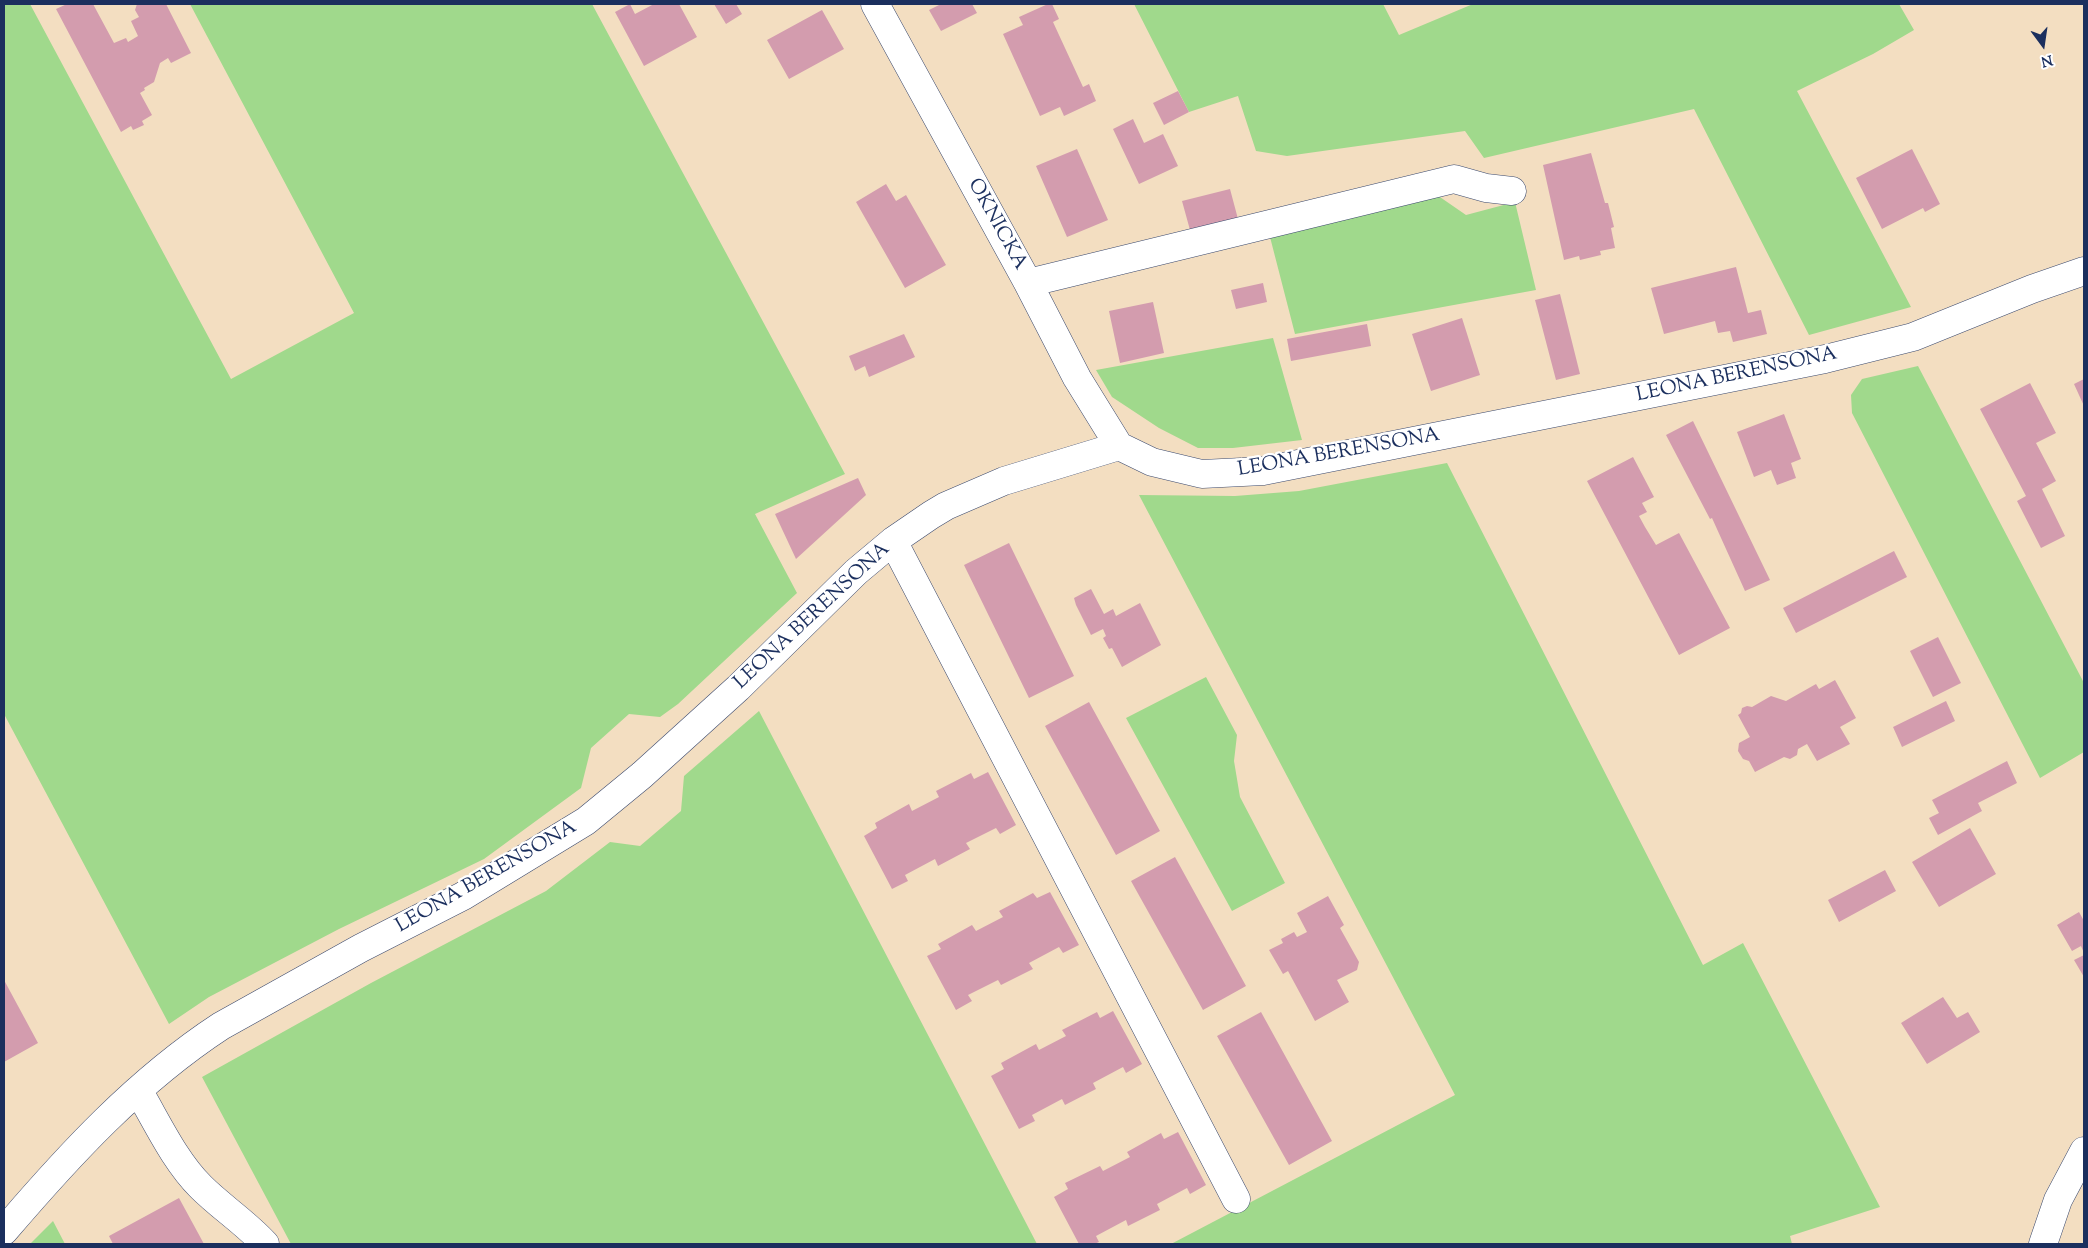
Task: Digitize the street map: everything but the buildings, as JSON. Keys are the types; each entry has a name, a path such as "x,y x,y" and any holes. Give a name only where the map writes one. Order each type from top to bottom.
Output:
{"street":[{"name":"OKNICKA","path":"875,4 1028,283 1077,378 1119,446"},
{"path":"1028,283 1454,179 1486,188 1512,191"},
{"name":"LEONA BERENSONA","path":"4,1231 67,1159 138,1090 203,1037 361,948 463,896 586,821 659,760 738,688 856,572 893,541 946,506 974,492 1119,446 1152,462 1202,474 1263,472 1825,359 1913,336 2032,289 2084,271"},
{"path":"893,541 1236,1199"},
{"path":"138,1090 184,1167 200,1186 265,1244"},
{"path":"2043,1244 2058,1200 2084,1150"}],"green space":[{"path":"4,4 30,4 231,379 354,313 190,4 592,4 845,474 755,514 797,593 678,704 660,717 629,714 591,748 581,788 484,859 339,929 209,997 169,1024 4,714"},
{"path":"1134,4 1383,4 1399,35 1473,4 1899,4 1914,30 1873,54 1797,91 1911,307 1809,335 1694,109 1484,158 1465,131 1287,156 1256,151 1238,96 1189,112"},
{"path":"1437,195 1466,215 1515,202 1536,290 1295,334 1270,237"},
{"path":"1273,338 1302,440 1233,448 1198,448 1159,428 1112,397 1096,370"},
{"path":"1918,366 2084,683 2084,752 2040,778 1852,413 1851,395 1862,379"},
{"path":"1447,463 1703,965 1743,943 1880,1207 1790,1236 1792,1244 1171,1244 1455,1095 1139,495 1235,496 1299,491"},
{"path":"1206,677 1237,735 1234,761 1240,797 1285,883 1232,911 1126,718"},
{"path":"759,711 1037,1244 291,1244 202,1077 371,983 546,891 610,842 640,846 681,811 684,776"},
{"path":"53,1221 65,1244 30,1244"}]}
